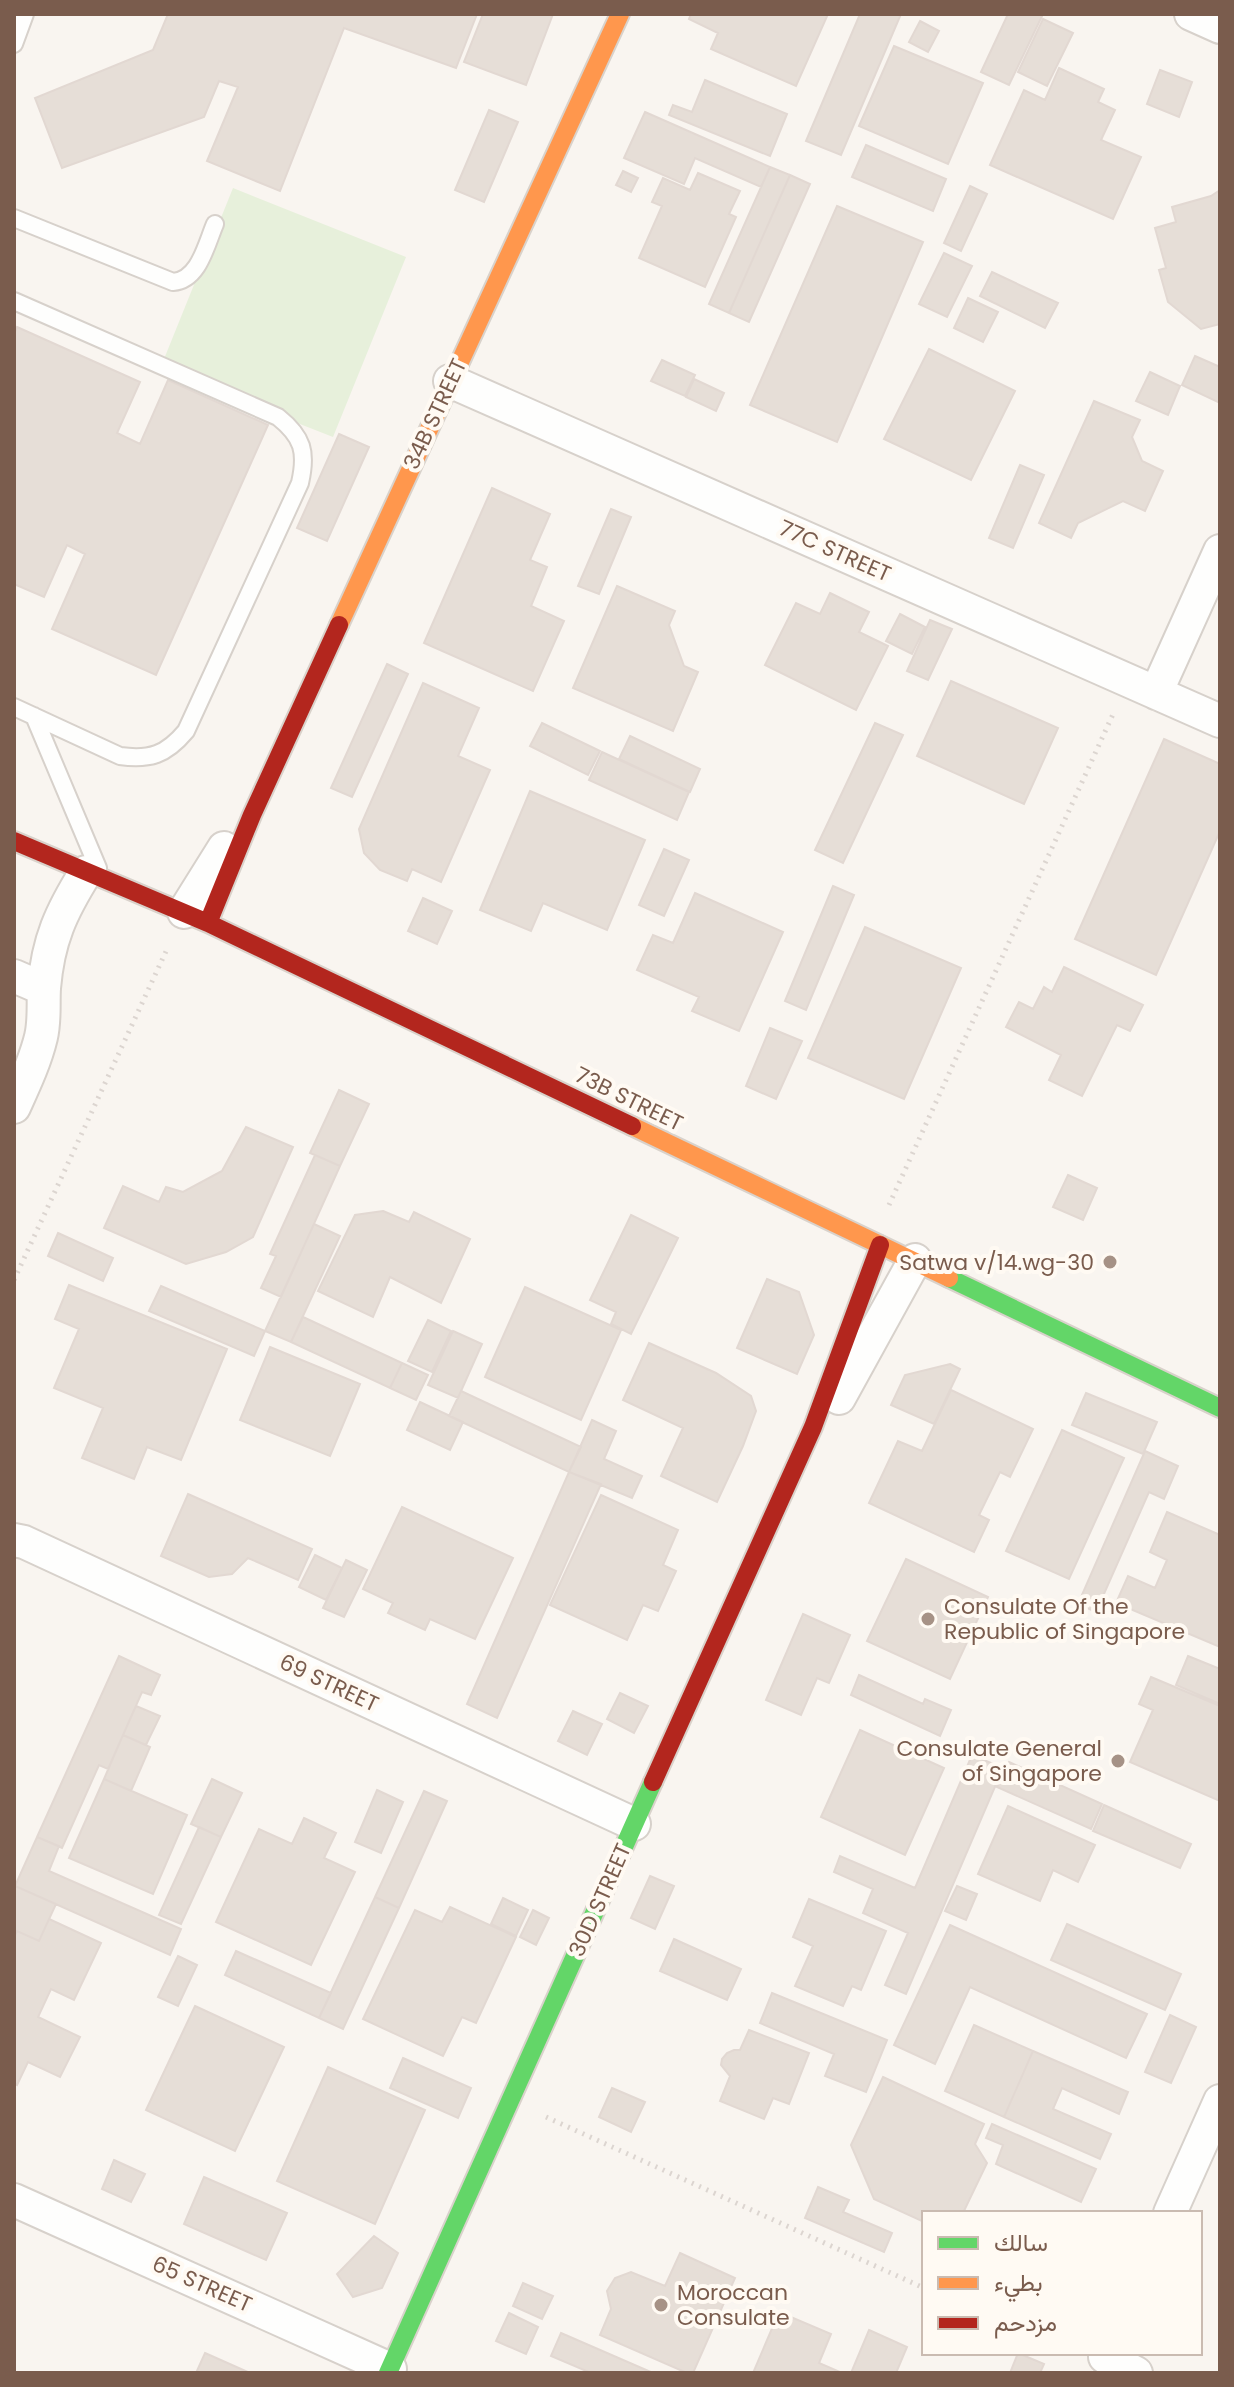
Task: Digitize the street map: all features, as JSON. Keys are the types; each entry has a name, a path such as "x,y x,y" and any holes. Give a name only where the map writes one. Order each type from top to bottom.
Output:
{"street":[{"name":"34B STREET","path":"196,917 215,860 252,815 620,14"},
{"path":"1191,14 1220,27"},
{"name":"77C STREET","path":"450,381 1220,721"},
{"path":"1142,686 1220,551"},
{"name":"73B STREET","path":"14,841 196,917 1220,1408"},
{"path":"14,1107 41,1038 51,940 59,918 94,876"},
{"path":"14,976 44,989"},
{"name":"30D STREET","path":"389,2371 813,1427 876,1244"},
{"name":"30D STREET","path":"813,1427 851,1379 915,1260"},
{"name":"69 STREET","path":"19,1541 634,1824"},
{"path":"1171,2211 1220,2101"},
{"name":"65 STREET","path":"14,2200 389,2371"},
{"path":"1103,2361 1136,2373"}],"lane":[{"path":"14,44 25,14"},
{"path":"14,218 173,282 189,278 215,224"},
{"path":"14,301 278,417 293,429 302,445 304,464 300,483 186,731 174,746 157,755 138,759 120,756 14,707"},
{"path":"34,716 94,876"}],"path":[{"path":"876,1244 1142,686"},
{"path":"14,1280 196,917"},
{"path":"511,2101 922,2287"}],"green space":[{"path":"233,188 406,257 333,437 160,369"}],"building":[{"path":"168,14 477,14 456,68 344,28 280,191 207,161 238,87 219,81 204,117 62,168 35,98 153,50"},
{"path":"483,14 553,14 526,85 464,62"},
{"path":"691,14 828,14 796,86 711,49 718,33 689,19"},
{"path":"860,14 901,14 841,155 806,141"},
{"path":"1008,14 1043,14 1009,85 981,72"},
{"path":"1043,19 1073,33 1047,86 1018,72"},
{"path":"920,21 939,31 928,52 909,42"},
{"path":"894,46 983,83 948,164 859,126"},
{"path":"1059,68 1104,89 1098,102 1115,110 1101,140 1141,157 1113,219 990,165 1024,90 1045,100"},
{"path":"1160,70 1192,82 1179,117 1147,104"},
{"path":"705,80 787,114 770,156 669,115 673,105 692,112"},
{"path":"489,110 518,122 484,202 455,190"},
{"path":"645,112 770,167 761,187 695,158 684,184 624,158"},
{"path":"866,145 946,179 933,211 852,177"},
{"path":"770,167 790,175 729,313 709,304"},
{"path":"623,171 638,178 631,192 616,185"},
{"path":"698,173 740,191 729,214 736,217 705,287 639,258 662,206 652,202 663,178 690,190"},
{"path":"790,175 810,184 749,322 729,313"},
{"path":"970,186 987,194 961,251 944,243"},
{"path":"1220,190 1220,324 1201,329 1168,302 1159,270 1166,268 1155,228 1176,222 1172,207 1211,196"},
{"path":"837,206 923,242 837,442 750,405"},
{"path":"944,253 972,266 947,317 919,304"},
{"path":"992,272 1058,303 1045,328 980,296"},
{"path":"968,298 998,312 983,342 954,328"},
{"path":"17,327 140,382 117,433 140,444 168,380 268,425 156,675 52,629 85,554 67,545 44,597 14,584 14,334"},
{"path":"929,349 1015,391 971,480 884,439"},
{"path":"1195,356 1220,367 1220,403 1182,385"},
{"path":"662,360 695,375 685,396 651,381"},
{"path":"1150,372 1180,386 1168,415 1136,401"},
{"path":"694,379 724,393 716,411 686,397"},
{"path":"1094,401 1140,420 1132,437 1142,461 1163,471 1145,511 1123,501 1078,523 1071,538 1039,523"},
{"path":"339,434 369,447 327,541 297,528"},
{"path":"1020,465 1044,475 1013,548 989,538"},
{"path":"492,488 550,514 530,560 547,567 531,606 564,621 533,691 424,643"},
{"path":"611,509 631,517 599,594 578,586"},
{"path":"617,586 675,611 669,625 684,666 698,672 673,731 573,688"},
{"path":"830,593 869,612 859,632 888,646 856,710 765,665 796,603 820,614"},
{"path":"900,614 925,627 912,654 886,641"},
{"path":"930,620 952,629 928,680 907,671"},
{"path":"387,664 408,674 352,797 331,788"},
{"path":"951,681 1058,728 1024,804 917,756"},
{"path":"423,683 479,708 458,756 490,770 441,882 412,869 407,881 380,870 364,853 359,829"},
{"path":"542,723 600,751 588,775 530,746"},
{"path":"875,723 903,735 843,863 815,850"},
{"path":"630,736 700,769 690,792 619,759"},
{"path":"1164,739 1220,764 1220,831 1156,975 1075,939"},
{"path":"602,752 689,792 677,820 589,780"},
{"path":"530,791 645,840 607,930 543,903 531,931 480,910"},
{"path":"664,849 689,860 664,916 639,905"},
{"path":"833,886 854,895 806,1010 785,1001"},
{"path":"695,893 783,932 739,1031 692,1011 699,997 637,970 653,935 673,943"},
{"path":"423,898 452,911 437,944 408,931"},
{"path":"865,927 961,968 904,1099 808,1058"},
{"path":"1064,967 1143,1005 1130,1031 1117,1025 1082,1096 1049,1080 1061,1055 1006,1027 1019,1002 1033,1009 1044,987 1052,992"},
{"path":"770,1028 802,1041 776,1099 746,1086"},
{"path":"339,1090 369,1104 340,1166 310,1153"},
{"path":"246,1127 293,1147 253,1237 226,1252 186,1264 104,1228 123,1186 159,1202 166,1187 183,1192 222,1171"},
{"path":"315,1155 340,1166 281,1297 261,1288 276,1256 270,1254"},
{"path":"1068,1175 1097,1188 1083,1220 1053,1207"},
{"path":"383,1211 409,1222 414,1212 470,1239 441,1303 390,1277 373,1317 318,1291 355,1215"},
{"path":"631,1215 678,1238 631,1334 611,1324 616,1312 590,1300"},
{"path":"314,1224 340,1236 291,1342 265,1331"},
{"path":"58,1233 113,1258 103,1281 48,1256"},
{"path":"767,1279 799,1292 814,1335 797,1374 737,1348"},
{"path":"69,1285 227,1349 181,1460 147,1447 134,1479 82,1458 103,1408 54,1388 79,1329 55,1319"},
{"path":"161,1286 265,1331 254,1356 149,1311"},
{"path":"525,1287 621,1330 581,1420 485,1377"},
{"path":"303,1317 402,1363 390,1388 291,1342"},
{"path":"428,1320 451,1331 432,1372 408,1361"},
{"path":"453,1331 482,1344 458,1398 428,1385"},
{"path":"649,1343 716,1373 751,1396 756,1411 717,1502 661,1476 683,1428 623,1400"},
{"path":"270,1347 360,1384 330,1456 240,1420"},
{"path":"402,1363 428,1375 416,1400 390,1388"},
{"path":"950,1364 960,1369 934,1424 891,1405 905,1375"},
{"path":"951,1390 1033,1429 1010,1477 1000,1472 979,1515 989,1520 974,1552 869,1503 898,1441 922,1451"},
{"path":"461,1391 581,1447 569,1472 449,1416"},
{"path":"1086,1393 1157,1422 1143,1454 1072,1425"},
{"path":"420,1402 463,1422 450,1450 407,1430"},
{"path":"592,1420 616,1431 604,1459 642,1476 632,1498 569,1472"},
{"path":"1062,1430 1124,1458 1069,1579 1006,1551"},
{"path":"1145,1451 1178,1466 1164,1499 1149,1492 1096,1612 1078,1604"},
{"path":"569,1472 601,1484 497,1718 467,1704"},
{"path":"188,1494 312,1549 298,1580 248,1558 232,1574 209,1577 161,1556"},
{"path":"601,1495 678,1530 663,1565 676,1571 658,1611 643,1605 627,1640 550,1605"},
{"path":"402,1507 513,1558 475,1639 430,1619 425,1630 388,1613 393,1603 363,1589"},
{"path":"1167,1512 1220,1535 1220,1647 1116,1603 1128,1576 1155,1588 1167,1560 1150,1552"},
{"path":"315,1555 342,1568 326,1600 299,1587"},
{"name":"Consulate Of the Republic of Singapore","path":"906,1559 988,1597 950,1679 867,1641"},
{"path":"346,1560 367,1570 344,1617 323,1608"},
{"path":"803,1614 850,1635 829,1683 817,1678 801,1715 766,1700"},
{"path":"119,1656 160,1675 151,1695 142,1692 108,1769 99,1765 62,1848 37,1837"},
{"path":"1188,1656 1220,1669 1220,1704 1176,1685"},
{"path":"859,1675 923,1704 925,1699 951,1710 940,1736 851,1695"},
{"path":"1151,1677 1220,1706 1220,1801 1130,1762 1153,1710 1139,1704"},
{"path":"620,1693 648,1706 634,1733 607,1719"},
{"path":"136,1706 160,1716 146,1745 123,1735"},
{"path":"573,1711 602,1724 587,1755 558,1741"},
{"path":"860,1730 944,1768 905,1855 821,1817"},
{"path":"123,1735 150,1747 131,1791 104,1779"},
{"path":"972,1755 1003,1768 906,1994 885,1985 908,1933 863,1913 873,1889 834,1872 840,1856 915,1888"},
{"path":"1009,1762 1102,1804 1091,1829 997,1787"},
{"path":"104,1779 187,1815 153,1894 69,1858"},
{"path":"212,1779 242,1793 221,1837 191,1824"},
{"path":"377,1790 403,1802 381,1853 355,1842"},
{"path":"424,1791 447,1801 399,1908 375,1897"},
{"path":"1104,1805 1191,1844 1180,1868 1093,1831"},
{"path":"1008,1806 1095,1845 1078,1882 1053,1870 1040,1901 978,1874"},
{"path":"304,1818 336,1833 324,1858 355,1872 311,1965 216,1922 259,1829 292,1844"},
{"path":"199,1827 221,1837 181,1924 159,1915"},
{"path":"37,1837 59,1846 49,1871 181,1929 170,1955 15,1886"},
{"path":"650,1876 674,1886 655,1929 631,1918"},
{"path":"15,1886 56,1904 39,1941 17,1931 14,1937"},
{"path":"957,1886 977,1894 966,1920 945,1911"},
{"path":"375,1897 399,1908 343,2029 319,2018"},
{"path":"503,1898 528,1910 516,1936 491,1924"},
{"path":"809,1899 886,1931 861,1990 852,1986 843,2006 795,1986 813,1946 793,1937"},
{"path":"450,1907 516,1937 476,2023 462,2017 443,2056 363,2019 415,1910 442,1922"},
{"path":"533,1910 549,1918 536,1945 520,1937"},
{"path":"49,1919 101,1943 74,2000 51,1989 38,2017 80,2037 60,2077 28,2062 17,2085 14,2083 14,1937 17,1931 39,1941"},
{"path":"1067,1924 1181,1974 1165,2010 1051,1960"},
{"path":"950,1925 1147,2014 1126,2058 970,1987 935,2064 894,2045"},
{"path":"674,1939 741,1969 727,2000 660,1971"},
{"path":"236,1951 331,1993 319,2018 225,1975"},
{"path":"178,1956 197,1965 178,2006 158,1997"},
{"path":"772,1993 887,2040 866,2092 825,2076 834,2054 760,2023"},
{"path":"195,2006 284,2047 235,2151 146,2110"},
{"path":"1170,2015 1196,2027 1171,2083 1145,2072"},
{"path":"974,2025 1033,2051 1004,2117 945,2091"},
{"path":"749,2030 809,2053 789,2104 773,2098 764,2119 720,2101 730,2076 721,2065 722,2059 727,2053 740,2050"},
{"path":"1033,2051 1128,2092 1119,2114 1062,2088 1053,2109 1111,2134 1100,2159 1004,2117"},
{"path":"403,2058 471,2088 458,2118 390,2088"},
{"path":"328,2067 425,2110 375,2224 277,2181"},
{"path":"883,2077 984,2124 975,2144 987,2163 964,2211 922,2211 922,2221 874,2199 851,2145"},
{"path":"612,2088 645,2102 631,2132 599,2117"},
{"path":"992,2124 1096,2169 1081,2202 996,2164 1003,2145 986,2138"},
{"path":"114,2160 145,2174 131,2202 102,2189"},
{"path":"204,2177 287,2213 266,2260 184,2224"},
{"path":"818,2187 849,2200 843,2212 892,2233 884,2252 805,2218"},
{"path":"374,2236 398,2253 382,2288 353,2297 337,2274"},
{"path":"680,2253 735,2278 693,2373 600,2335 611,2309 607,2291 615,2278 631,2272 665,2286"},
{"path":"523,2283 553,2296 542,2319 513,2306"},
{"path":"779,2312 831,2334 819,2363 842,2373 753,2373"},
{"path":"509,2313 538,2327 526,2354 496,2341"},
{"path":"869,2330 907,2347 896,2373 851,2373"},
{"path":"561,2333 653,2373 591,2373 551,2356"},
{"path":"205,2353 250,2373 196,2373"},
{"path":"1017,2355 1044,2364 1040,2373 1010,2373"}],"traffic: fast":[{"path":"949,1278 1220,1408"},
{"path":"388,2373 653,1782"}],"traffic: slow":[{"path":"339,625 620,14"},
{"path":"632,1126 949,1278"}],"traffic: jam":[{"path":"208,923 252,815 339,625"},
{"path":"14,841 208,923 632,1126"},
{"path":"653,1782 813,1427 880,1245"}],"place":[{"name":"Satwa v/14.wg-30","path":"1110,1262"},
{"name":"Consulate Of the Republic of Singapore","path":"928,1619"},
{"name":"Consulate General of Singapore","path":"1118,1761"},
{"name":"Moroccan Consulate","path":"661,2305"}]}
